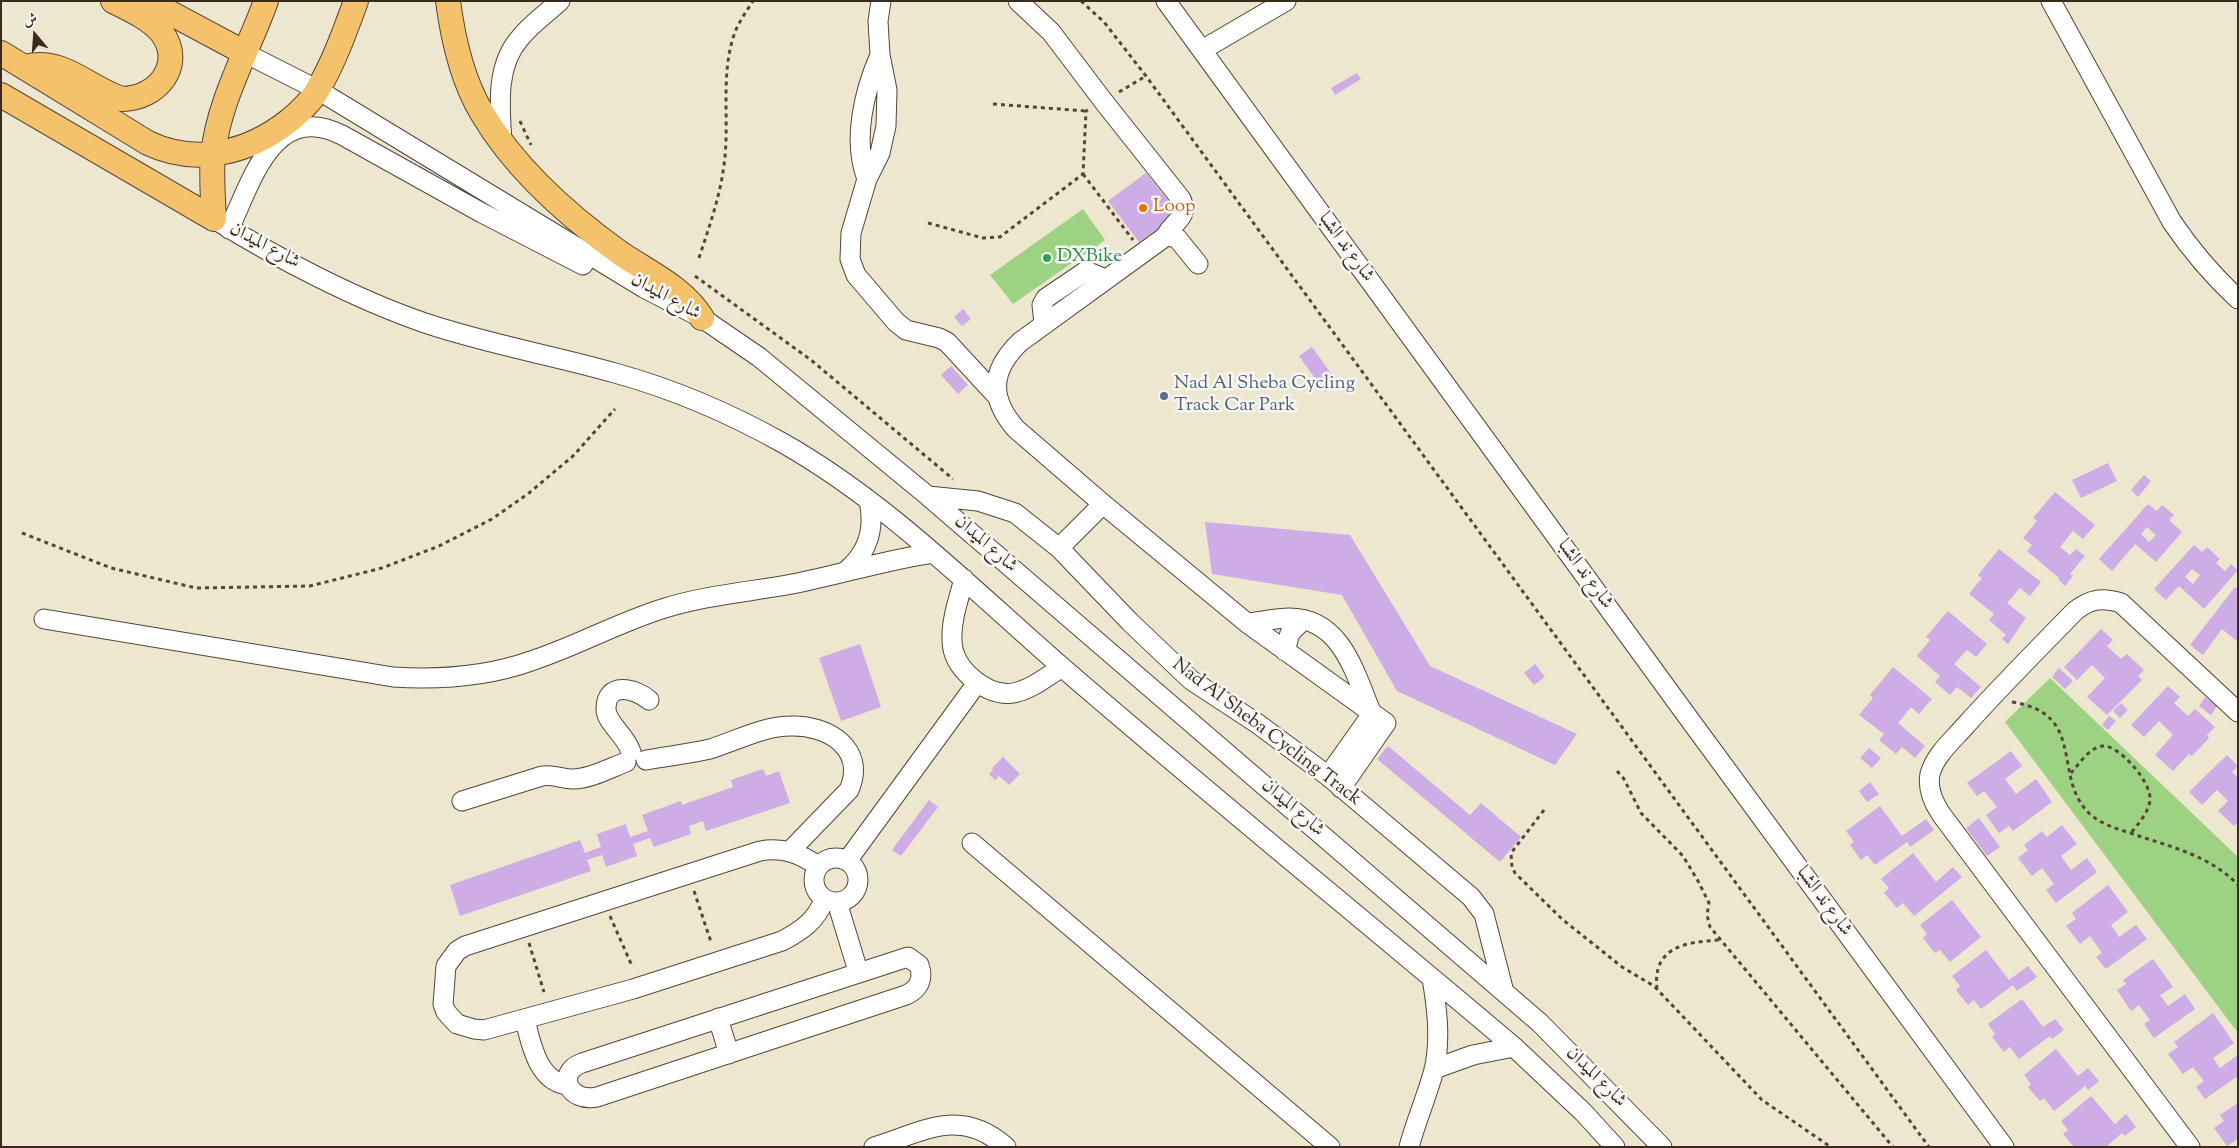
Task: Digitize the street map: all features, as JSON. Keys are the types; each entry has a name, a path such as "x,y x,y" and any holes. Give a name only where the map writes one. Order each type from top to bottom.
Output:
{"main road":[{"path":"25,67 42,64 59,67 122,99 132,99 152,92 167,71 170,54 165,38 151,23 113,1"},
{"path":"148,1 245,53"},
{"name":"شارع الميدان","path":"221,224 213,154 223,110 266,1"},
{"path":"1,53 157,147 188,155 234,151 276,131 301,110 318,90 333,60 356,1"},
{"path":"448,1 452,28 470,87 481,112 502,142 538,183 579,221 617,251 683,295 702,318"},
{"name":"شارع الميدان","path":"1,96 221,224"}],"street":[{"path":"502,142 500,96 506,62 520,38 560,1"},
{"path":"880,1 878,21 880,55 887,90 886,126 880,153 867,179 849,242 850,259 856,275 896,322 906,330 939,338 947,342 996,395 1008,419 1016,429 1103,504 1246,623 1379,718"},
{"name":"شارع ند الشبا","path":"1166,1 1669,692 2004,1147"},
{"path":"1202,50 1286,1"},
{"path":"2051,1 2172,222 2193,253 2218,281 2238,299"},
{"path":"996,395 1000,367 1008,353 1044,324 1166,236 1183,216 1183,204 1051,32 1025,7"},
{"name":"شارع الميدان","path":"245,53 318,90 644,288 702,318 759,357 928,496 1504,992 1581,1063 1662,1147"},
{"path":"221,224 271,146 285,134 296,129 319,126 342,134 482,213 619,283 632,289 644,288"},
{"name":"شارع الميدان","path":"221,224 346,291 406,316 447,330 613,372 690,398 737,419 783,443 827,470 869,500 933,553 1062,667 1514,1046 1583,1112 1615,1147"},
{"path":"1166,236 1172,236 1182,241 1198,264"},
{"name":"Nad Al Sheba Cycling Track","path":"928,496 978,501 1015,513 1060,548 1130,622 1191,680 1258,724 1335,782 1478,905 1487,925 1504,992"},
{"path":"845,572 860,558 869,540 872,520 869,500"},
{"path":"1060,548 1103,504"},
{"path":"44,618 393,677 450,678 478,675 532,661 632,620 691,601 734,592 791,584 888,561 933,553"},
{"path":"964,579 952,628 952,648 961,667 977,683 992,692 1010,694 1033,686 1062,667"},
{"path":"2190,1147 1933,802 1930,782 1934,762 1990,698 2080,607 2096,599 2109,599 2121,603 2238,712"},
{"path":"1246,623 1289,618 1303,620 1327,629 1343,648 1379,718"},
{"path":"1285,651 1290,633 1303,620"},
{"path":"1322,678 1336,665 1343,648"},
{"path":"847,861 977,683"},
{"path":"635,758 623,734 608,718 606,703 612,694 623,689 636,691 649,700"},
{"path":"1335,782 1379,718"},
{"path":"462,801 550,774 574,779 582,778 635,758 709,749 779,727 802,726 834,738 849,750 853,760 853,781 846,794 790,851"},
{"path":"972,843 1330,1147"},
{"path":"818,866 790,851 777,849 760,850 473,943 457,951 446,966 442,996 446,1012 450,1018 464,1027 484,1030 633,989 782,941 805,928 831,901 847,900 857,888 857,872 847,861 832,858 818,866 813,880 814,888 831,901 858,971"},
{"path":"908,957 919,965 922,976 917,988 906,995 592,1098 580,1098 575,1095 568,1085 569,1074 577,1065 718,1018 858,971 908,957"},
{"path":"1409,1147 1434,1069 1438,1024 1432,978"},
{"path":"718,1018 729,1054"},
{"path":"525,1020 533,1049 545,1073 555,1082 568,1085"},
{"path":"1434,1069 1473,1055 1514,1046"},
{"path":"874,1147 952,1124 972,1126 983,1130 1006,1147"}],"path":[{"path":"699,258 715,208 724,164 727,81 731,46 739,24 752,1"},
{"path":"1081,1 1104,22 1146,76 1929,1147"},
{"path":"992,104 1086,112 1146,76"},
{"path":"1086,112 1083,174 1143,252"},
{"path":"520,115 520,124 537,152"},
{"path":"928,223 983,238 1000,237 1083,174"},
{"path":"687,271 811,360 978,501"},
{"path":"22,533 110,568 196,588 310,586 382,568 439,546 492,519 529,493 572,456 615,409"},
{"path":"1990,698 2022,703 2036,709 2049,718 2066,743 2073,788 2081,804 2092,815 2106,824 2201,858 2238,885"},
{"path":"2070,774 2096,748 2102,746 2114,748 2143,777 2150,793 2148,808 2131,833"},
{"path":"1617,771 1624,779 1641,813 1683,856 1709,903 1708,923 1720,940 1893,1147"},
{"path":"1544,810 1511,853 1512,867 1515,872 1562,919 1622,966 1657,989 1762,1100 1831,1147"},
{"path":"688,874 711,942"},
{"path":"604,902 632,966"},
{"path":"524,928 544,992"},
{"path":"1657,989 1657,970 1661,961 1674,948 1695,942 1720,940"}],"green space":[{"name":"DXBike","path":"1083,209 1105,240 1013,304 990,275"},
{"path":"2050,678 2238,857 2238,1033 2005,722"}],"building":[{"path":"1357,73 1361,79 1335,95 1331,88"},
{"name":"Loop","path":"1146,173 1179,214 1139,242 1108,201"},
{"path":"963,309 971,319 962,326 954,317"},
{"path":"1312,347 1338,383 1325,392 1299,356"},
{"path":"951,366 968,385 958,394 941,375"},
{"path":"2108,463 2117,481 2081,498 2072,480"},
{"path":"2144,475 2151,481 2138,497 2131,490"},
{"path":"2055,492 2095,525 2083,539 2073,531 2060,547 2070,555 2076,549 2085,556 2070,574 2073,576 2065,586 2059,578 2027,551 2032,545 2023,538 2037,521 2033,518"},
{"path":"2148,504 2157,511 2162,505 2174,515 2169,520 2182,532 2156,562 2135,544 2112,571 2099,559","holes":["2147,527 2156,535 2149,542 2141,534"]},
{"path":"1205,522 1350,535 1430,666 1577,734 1555,765 1397,691 1342,595 1212,574"},
{"path":"2194,545 2202,552 2207,547 2220,559 2216,563 2225,571 2231,564 2238,570 2204,609 2179,586 2166,600 2154,589","holes":["2192,569 2200,575 2193,584 2185,577"]},
{"path":"1999,549 2041,582 2030,596 2020,588 2007,603 2026,618 2008,644 2002,639 2006,635 1989,620 1994,614 1969,594 1982,578 1978,575"},
{"path":"2235,587 2238,589 2238,642 2222,629 2203,655 2190,645"},
{"path":"1948,611 1987,644 1976,657 1967,650 1954,664 1981,687 1971,698 1957,687 1950,695 1935,682 1940,676 1917,656 1930,640 1926,637"},
{"path":"2101,629 2113,640 2107,646 2121,659 2127,654 2144,670 2138,676 2142,680 2107,715 2087,697 2105,678 2092,665 2077,680 2064,667"},
{"path":"860,644 881,707 841,721 819,658"},
{"path":"1535,664 1545,677 1534,685 1524,673"},
{"path":"1893,667 1932,699 1919,714 1911,707 1898,723 1925,746 1915,758 1902,747 1896,754 1879,740 1884,734 1859,715 1873,698 1870,695"},
{"path":"2059,668 2073,681 2065,689 2052,677"},
{"path":"2168,686 2180,697 2174,703 2188,716 2195,709 2215,727 2207,735 2209,738 2192,756 2189,754 2173,771 2155,755 2173,735 2159,721 2144,737 2131,725"},
{"path":"2205,697 2217,706 2211,715 2199,706"},
{"path":"2121,703 2128,710 2120,718 2113,711"},
{"path":"2109,716 2116,721 2108,730 2102,725"},
{"path":"1388,746 1470,815 1481,803 1521,837 1500,862 1377,759"},
{"path":"1869,748 1881,758 1872,768 1860,758"},
{"path":"2011,751 2022,766 2005,779 2016,794 2036,779 2052,802 2013,831 2009,826 1999,833 1986,815 1997,807 1984,791 1977,796 1967,783"},
{"path":"2227,755 2238,766 2232,772 2238,777 2238,823 2234,826 2218,811 2228,801 2217,790 2202,805 2189,792"},
{"path":"1003,757 1020,774 1009,785 999,776 995,780 989,774"},
{"path":"763,769 766,776 779,771 790,803 706,831 703,821 689,826 691,834 654,847 650,838 633,844 637,856 606,867 602,855 587,860 591,871 460,916 450,885 580,840 585,853 601,847 597,834 626,824 630,837 648,831 642,815 681,801 682,805 733,787 731,780"},
{"path":"1870,782 1879,794 1867,802 1859,791"},
{"path":"929,800 938,807 901,856 892,850"},
{"path":"1880,806 1902,836 1926,819 1934,830 1910,847 1907,842 1875,865 1867,855 1861,860 1850,845 1854,842 1846,831"},
{"path":"1979,818 2000,847 1987,856 1966,828"},
{"path":"2062,825 2077,844 2061,856 2071,870 2087,858 2097,872 2056,903 2046,890 2054,884 2042,868 2032,876 2018,858 2028,850 2024,845 2042,831 2047,837"},
{"path":"1913,853 1936,882 1953,867 1962,877 1914,916 1903,903 1897,908 1884,893 1889,888 1881,879"},
{"path":"2108,885 2128,912 2111,925 2119,937 2136,925 2147,939 2106,969 2096,957 2102,953 2090,936 2080,944 2066,926 2076,919 2072,913"},
{"path":"1952,900 1981,937 1950,962 1940,950 1935,953 1923,938 1927,934 1920,925"},
{"path":"1986,950 2009,980 2028,966 2037,977 2017,991 2013,985 1981,1009 1974,1000 1968,1005 1956,990 1960,986 1952,976"},
{"path":"2153,959 2173,987 2160,995 2168,1006 2185,994 2195,1009 2154,1038 2144,1024 2150,1020 2139,1005 2131,1011 2117,990 2126,984 2123,980"},
{"path":"2022,999 2043,1027 2055,1019 2064,1030 2052,1039 2050,1036 2019,1059 2010,1047 2004,1052 1992,1037 1995,1034 1988,1024"},
{"path":"2213,1013 2234,1043 2213,1058 2220,1068 2238,1055 2238,1076 2205,1099 2196,1087 2204,1081 2193,1067 2183,1074 2168,1054 2178,1047 2174,1042"},
{"path":"2056,1049 2078,1076 2088,1068 2099,1081 2088,1090 2085,1086 2054,1111 2044,1098 2040,1101 2028,1087 2031,1084 2024,1075"},
{"path":"2091,1096 2115,1124 2126,1114 2136,1127 2125,1136 2122,1133 2106,1147 2074,1147 2063,1134 2068,1130 2061,1121"},
{"path":"2238,1103 2238,1139 2227,1146 2214,1128 2224,1121 2220,1115"}],"place":[{"name":"Loop","path":"1143,208"},
{"name":"DXBike","path":"1047,258"},
{"name":"Nad Al Sheba Cycling Track Car Park","path":"1164,396"}]}
